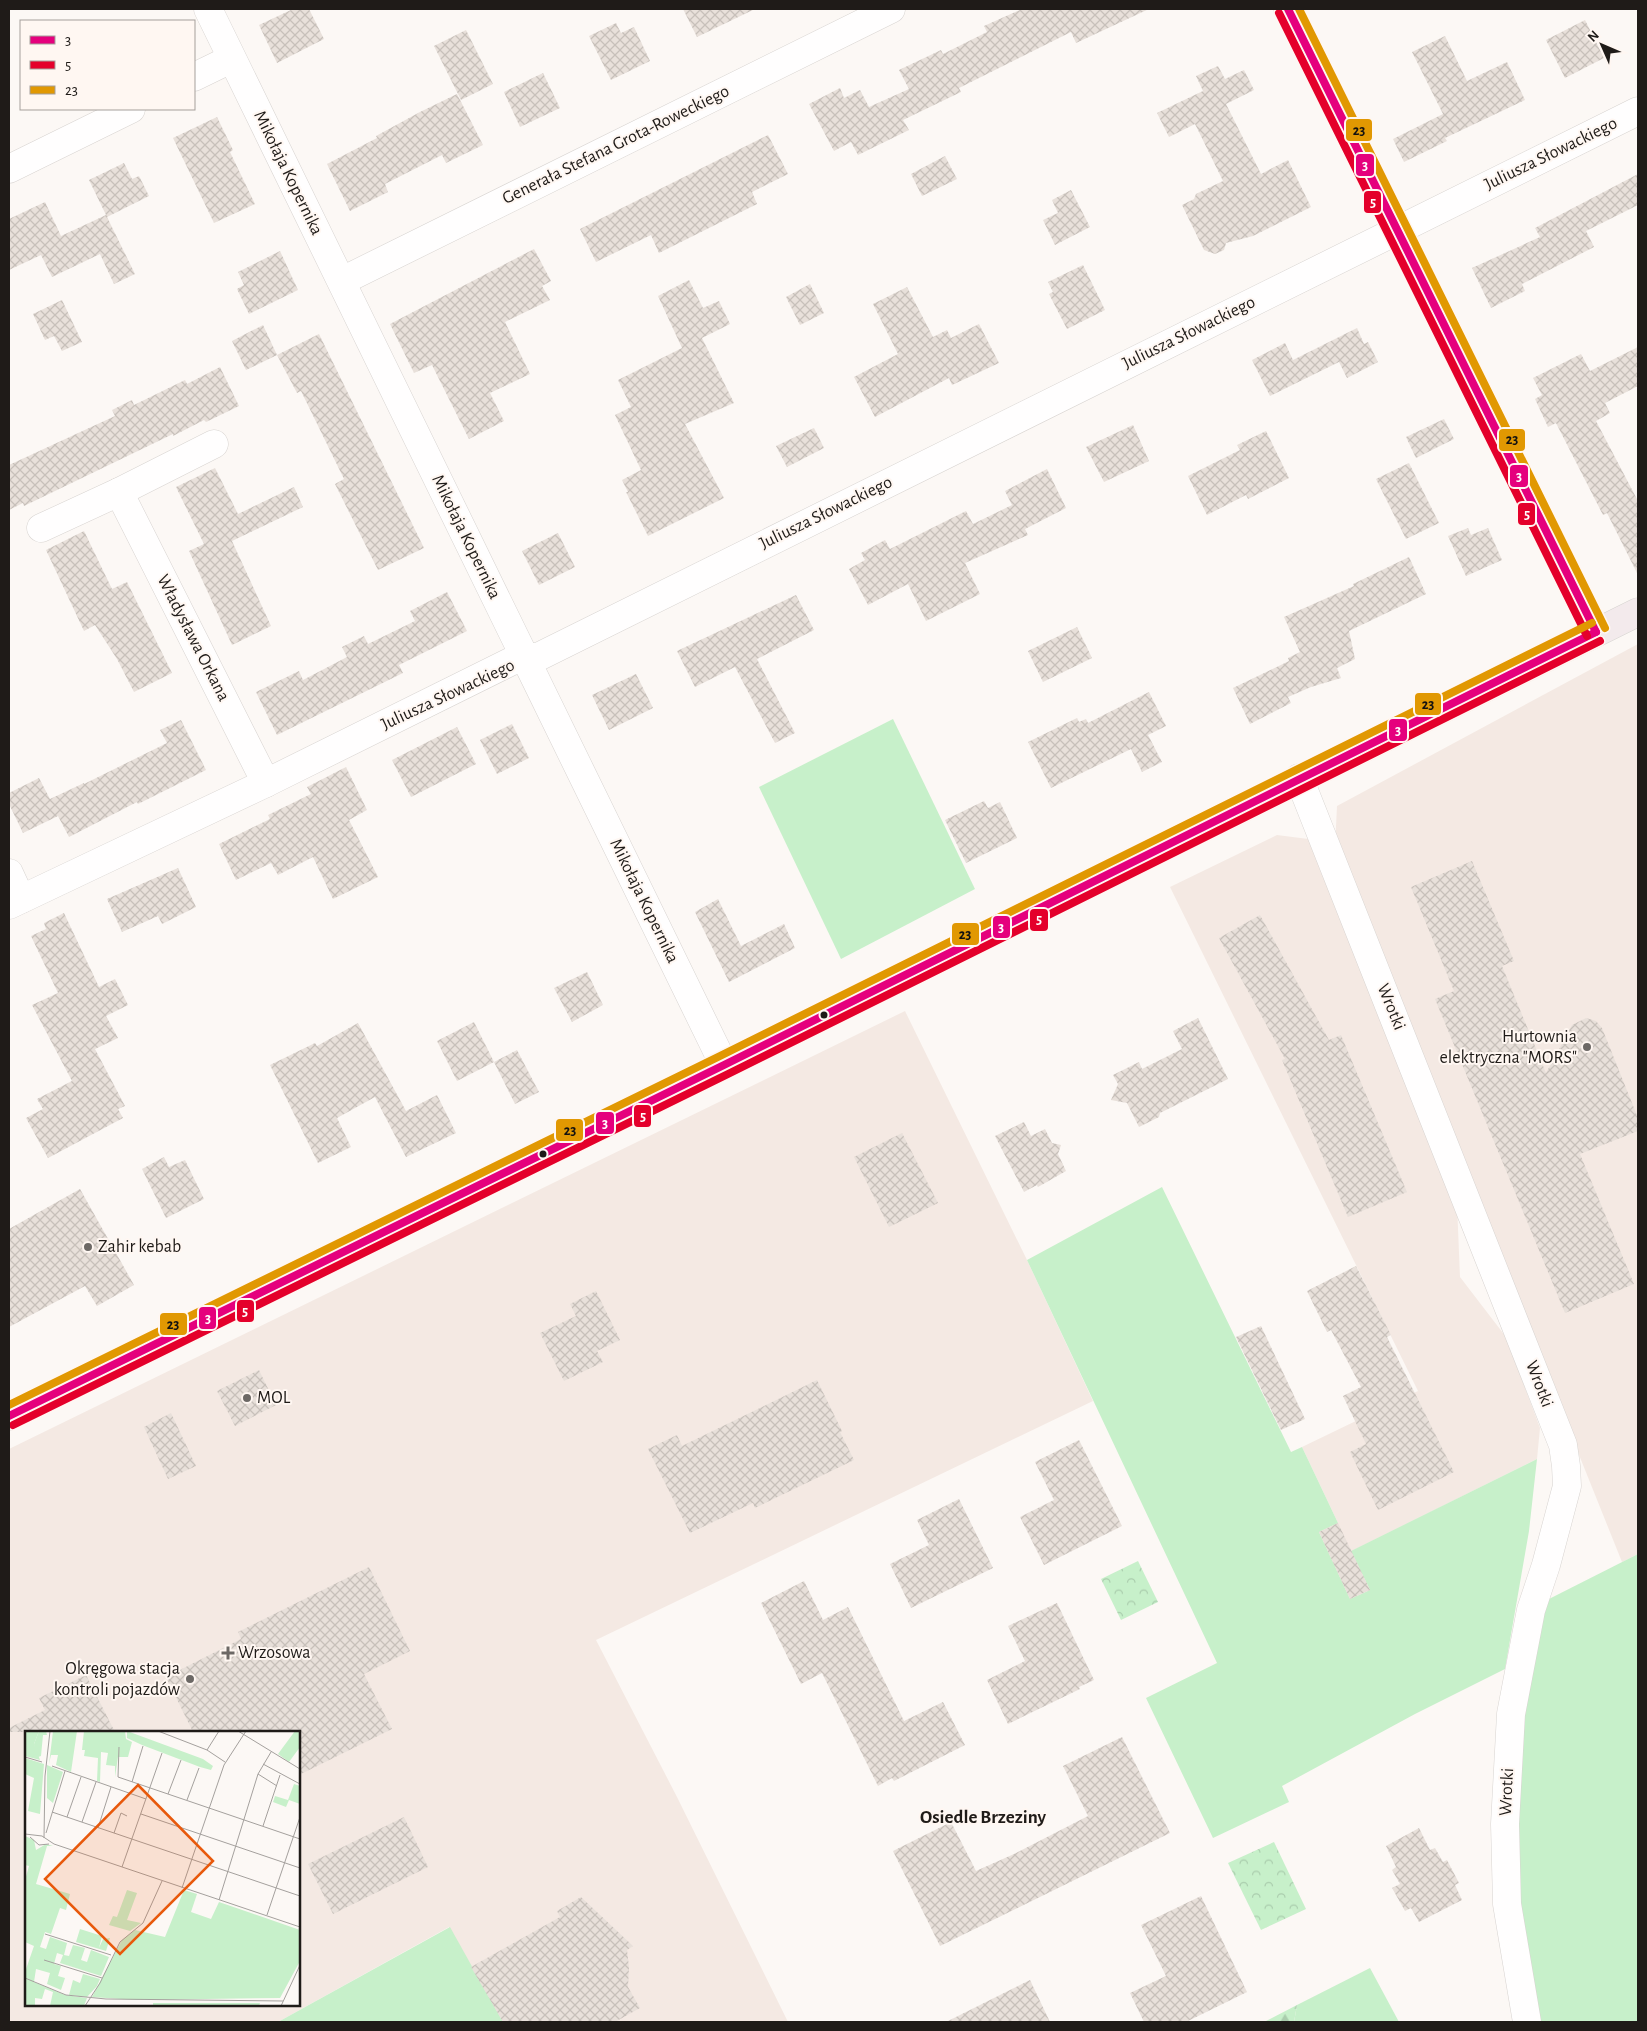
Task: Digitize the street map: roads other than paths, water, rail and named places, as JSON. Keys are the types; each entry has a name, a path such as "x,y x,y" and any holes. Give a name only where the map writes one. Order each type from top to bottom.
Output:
{"main road":[{"path":"9,1416 724,1065 1638,612"}],"street":[{"name":"Mikołaja Kopernika","path":"208,9 724,1065"},
{"name":"Generała Stefana Grota-Roweckiego","path":"342,281 891,9"},
{"path":"1288,9 1596,632"},
{"path":"195,78 232,59"},
{"path":"9,169 129,110"},
{"name":"Juliusza Słowackiego","path":"15,902 266,784 512,662 540,656 1638,111"},
{"path":"42,528 214,444"},
{"name":"Władysława Orkana","path":"119,492 266,784"},
{"name":"Wrotki","path":"1300,778 1563,1445 1567,1486 1546,1565 1531,1610 1510,1714 1505,1824 1507,1904 1527,2022"},
{"path":"9,873 15,902"}],"place":[{"name":"Hurtownia elektryczna \"MORS\"","path":"1587,1047"},
{"name":"Zahir kebab","path":"88,1247"},
{"name":"MOL","path":"247,1398"},
{"name":"Wrzosowa","path":"228,1653"},
{"name":"Okręgowa stacja kontroli pojazdów","path":"190,1679"}],"district":[{"name":"Osiedle Brzeziny","path":"983,1817"}]}
